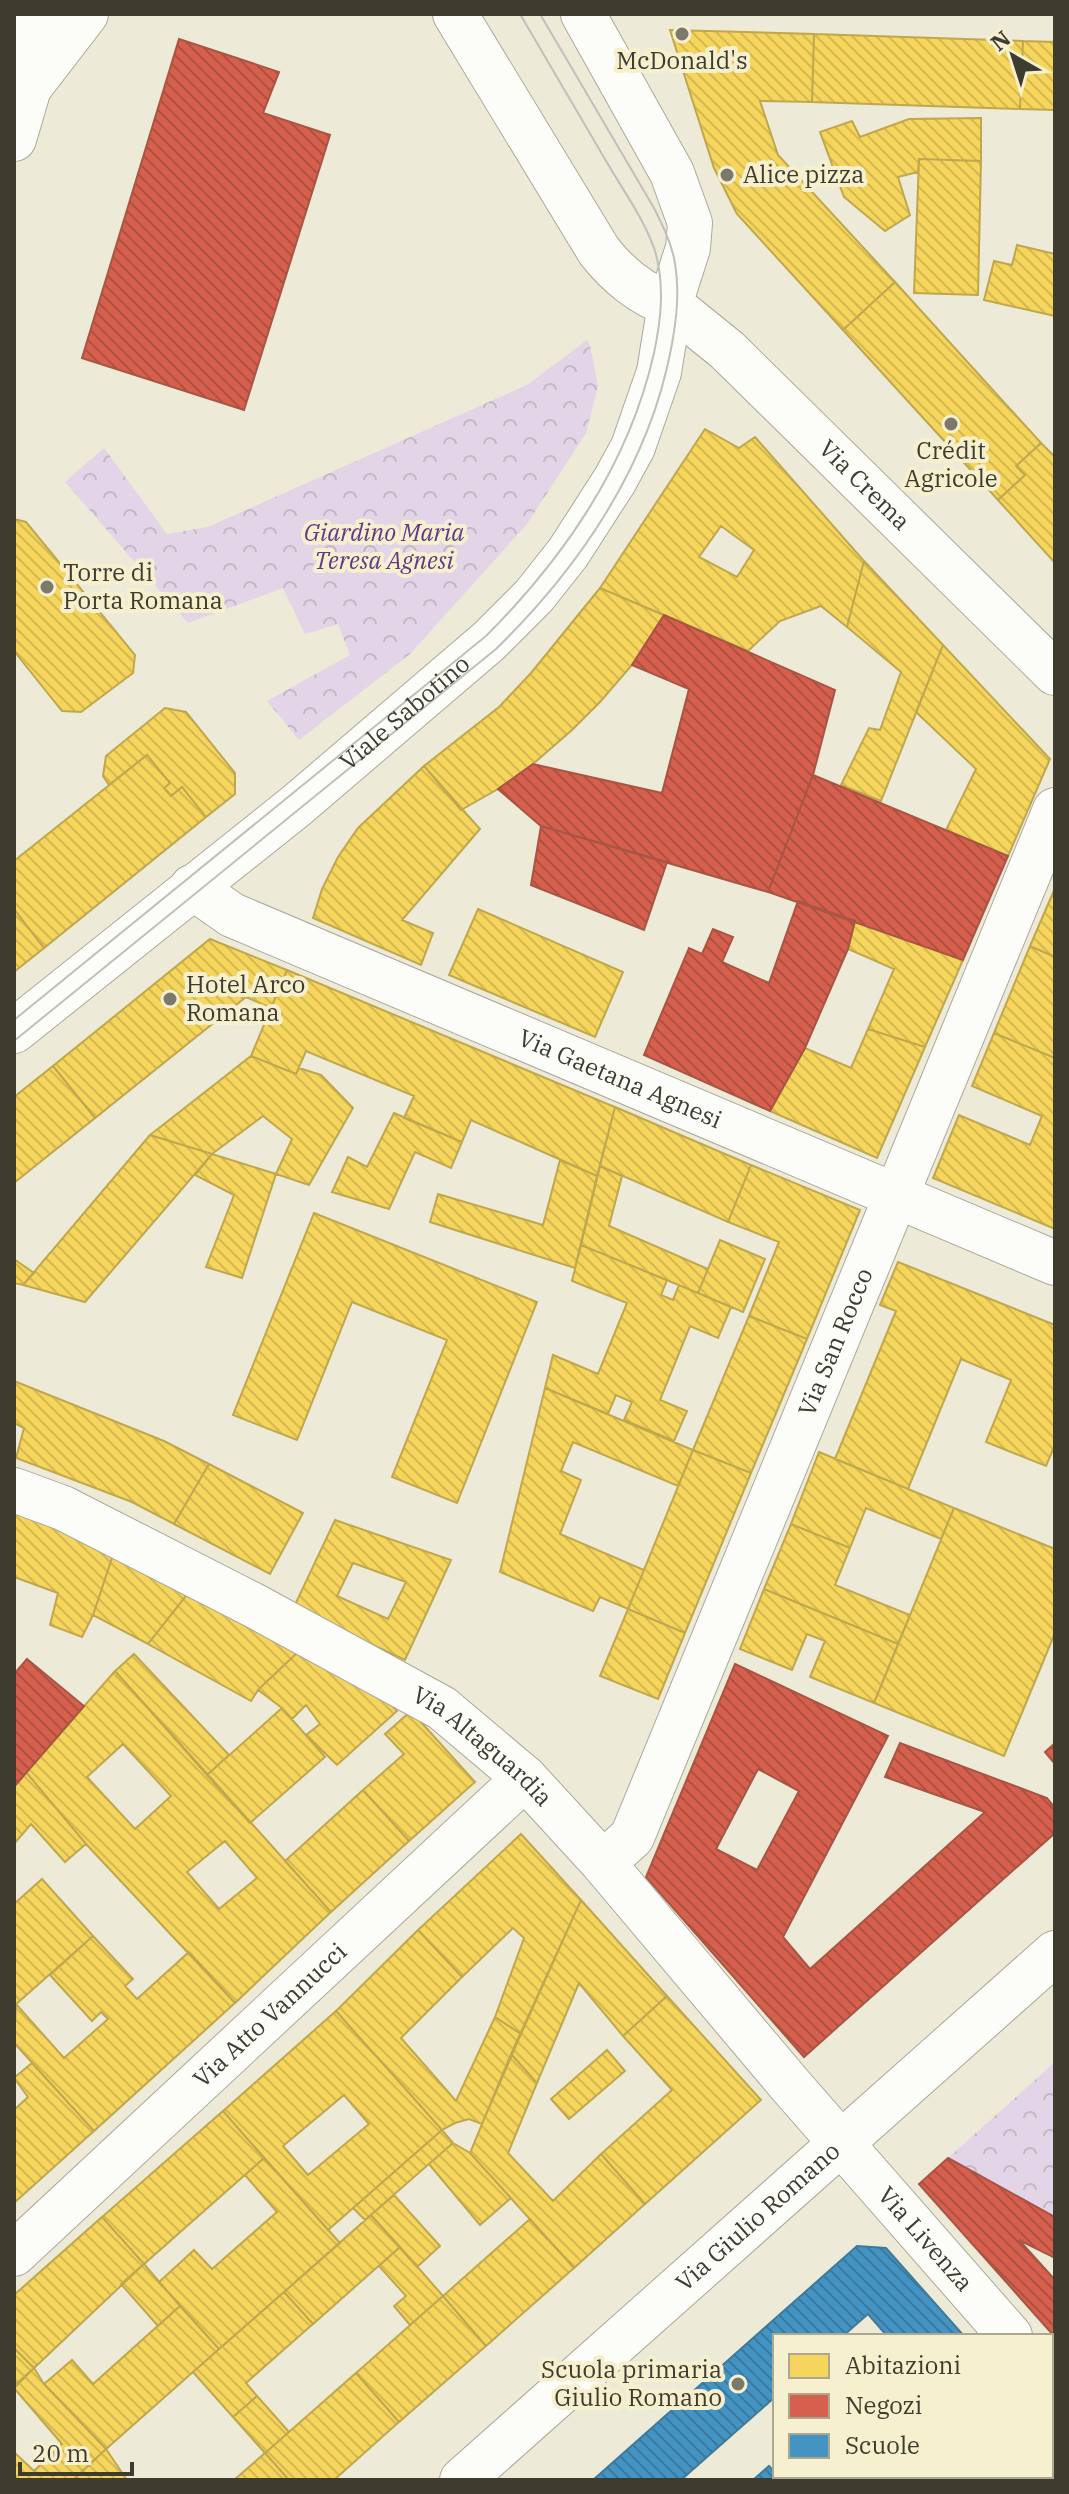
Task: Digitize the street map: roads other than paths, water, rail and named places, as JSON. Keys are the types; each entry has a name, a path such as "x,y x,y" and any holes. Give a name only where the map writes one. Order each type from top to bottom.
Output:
{"street":[{"path":"14,139 29,88 38,14"},
{"path":"29,88 86,14"},
{"path":"455,14 599,251 613,269 645,292 670,304"},
{"name":"Viale Sabotino","path":"14,1031 296,806 489,641 542,585 592,517 633,447 659,372 670,304 688,248 690,223 672,173 583,14"},
{"path":"617,73 621,14"},
{"name":"Via Crema","path":"670,304 727,350 1052,665"},
{"name":"Via San Rocco","path":"603,1863 632,1837 1055,810"},
{"name":"Via Gaetana Agnesi","path":"192,887 232,915 1055,1263"},
{"name":"Via Altaguardia","path":"14,1490 63,1508 255,1606 442,1708 525,1778 603,1863 842,2144"},
{"name":"Via Atto Vannucci","path":"14,2254 525,1778"},
{"name":"Via Giulio Romano","path":"462,2480 1055,1953"},
{"name":"Via Livenza","path":"842,2144 1008,2334"}],"tram line":[{"path":"14,1020 486,636 515,606 567,541 611,470 643,394 654,353 661,302 658,264 640,218 520,14"},
{"path":"14,1041 496,649 556,584 607,512 628,473 661,392 671,349 677,304 674,258 654,208 540,14"}],"place":[{"name":"McDonald's","path":"682,34"},
{"name":"Alice pizza","path":"727,175"},
{"name":"Crédit Agricole","path":"951,424"},
{"name":"Torre di Porta Romana","path":"47,587"},
{"name":"Hotel Arco Romana","path":"170,999"},
{"name":"Scuola primaria Giulio Romano","path":"738,2384"}],"park label":[{"name":"Giardino Maria Teresa Agnesi","path":"384,547"}]}
